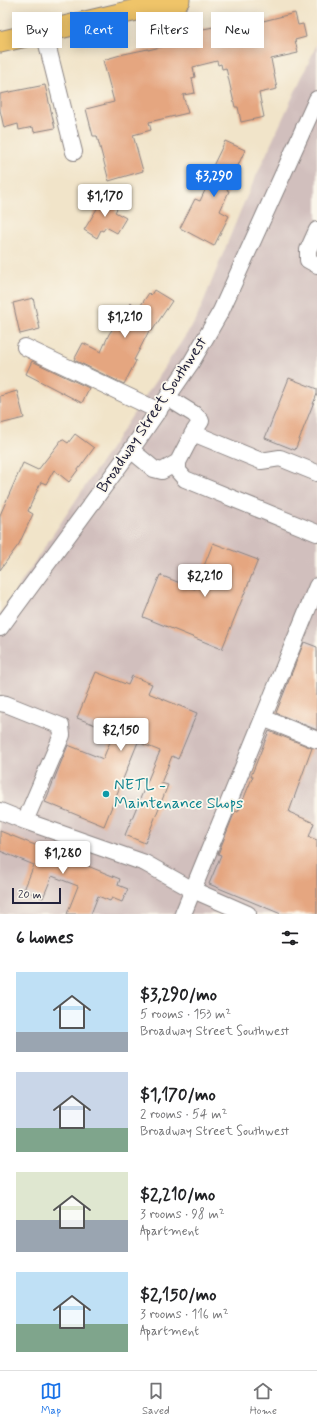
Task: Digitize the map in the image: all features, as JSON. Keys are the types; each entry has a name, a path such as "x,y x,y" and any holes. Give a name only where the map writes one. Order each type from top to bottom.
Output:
{"main road":[{"path":"62,27 150,3 179,0"},
{"path":"0,42 12,39"}],"street":[{"path":"48,48 74,152"},
{"name":"Broadway Street Southwest","path":"0,628 131,450 191,363 221,311 313,118 317,99"},
{"path":"317,230 308,250 308,260 317,265"},
{"path":"25,347 159,411"},
{"path":"168,398 194,414 201,421 178,462 178,471 185,479 317,533"},
{"path":"193,433 261,461 280,458 317,473"},
{"path":"131,450 154,469 162,471 178,462"},
{"path":"183,914 317,586"},
{"path":"0,703 6,704 60,726 62,735 24,821"},
{"path":"263,718 317,740"},
{"path":"0,811 24,821 145,862 192,890 248,914"}],"shaded area":[{"path":"317,44 317,914 0,914 0,614 196,320 242,207"}],"building":[{"path":"295,13 298,25 303,24 306,37 295,40 298,53 271,59 277,89 259,93 264,117 241,122 238,107 235,107 226,68 222,69 221,64 218,65 217,61 193,67 195,77 192,78 195,93 183,95 188,113 149,122 151,130 133,135 143,171 109,181 97,136 93,136 86,109 114,102 103,60 148,49 203,48 203,29 211,27 211,48 264,48 264,21"},
{"path":"45,85 55,128 34,132 33,127 19,130 18,124 4,128 0,110 0,94"},
{"path":"225,141 245,150 227,190 229,191 220,211 229,216 214,246 180,228 195,199 200,201 215,169 212,168"},
{"path":"106,194 120,204 115,212 126,218 117,233 106,227 103,231 101,230 97,238 84,230"},
{"path":"154,290 172,301 152,331 150,329 134,360 136,361 124,384 74,360 83,343 101,352 109,334 131,303 139,308 149,293 151,295"},
{"path":"33,298 40,329 20,334 13,303"},
{"path":"32,361 89,388 82,403 26,374"},
{"path":"289,378 317,389 317,394 295,450 265,438"},
{"path":"17,391 24,418 0,424 0,396"},
{"path":"75,434 94,448 69,482 54,470 46,484 41,482 28,511 33,514 19,544 0,570 0,515 23,463 38,470 62,439 68,443"},
{"path":"213,543 258,560 222,649 143,617 160,575 195,589"},
{"path":"304,642 317,647 317,730 276,713"},
{"path":"96,672 128,685 132,676 152,684 148,693 197,713 178,759 172,756 161,783 168,785 145,843 125,835 160,751 138,742 104,826 45,802 68,745 103,759 114,732 77,718"},
{"path":"269,731 312,748 289,812 314,823 309,837 317,840 317,914 281,914 209,884 221,855 218,854 235,811 238,812 253,776 251,776"},
{"path":"0,831 120,879 118,885 128,889 122,902 112,898 110,901 98,896 91,914 67,914 78,886 52,876 43,898 24,890 34,865 0,851"}],"place":[{"name":"NETL - Maintenance Shops","path":"106,794"}]}
